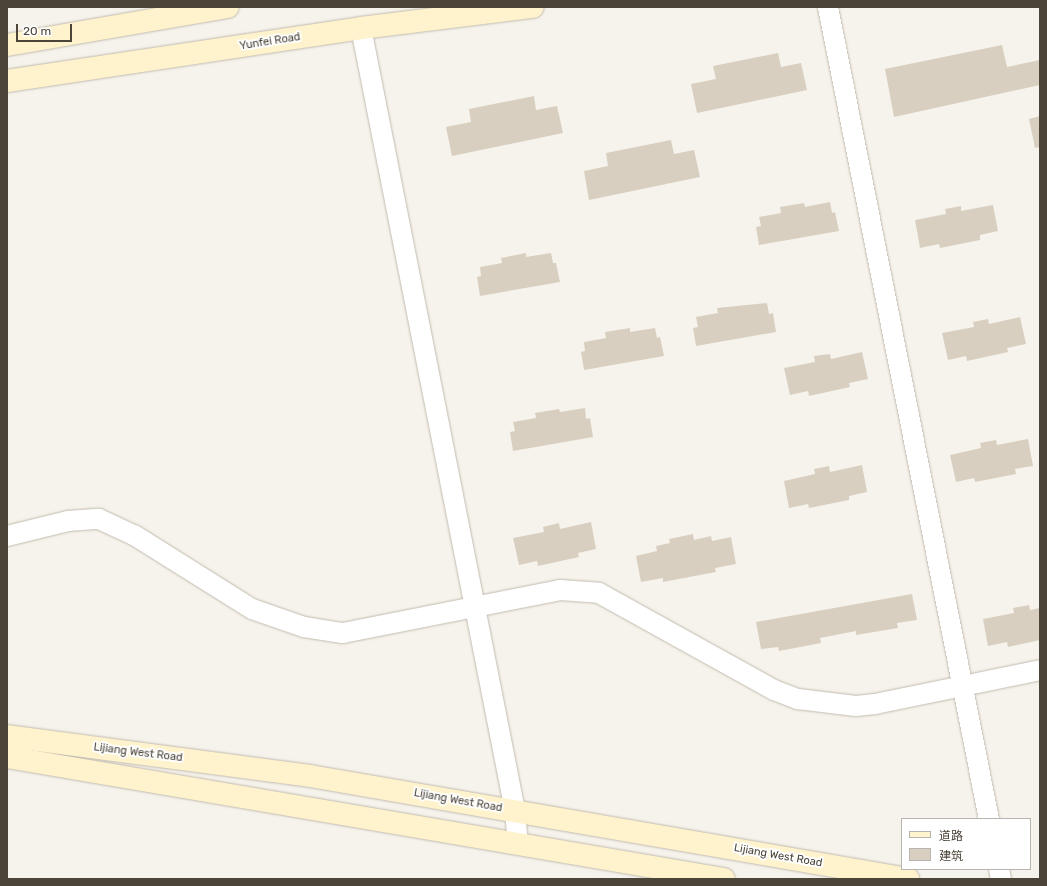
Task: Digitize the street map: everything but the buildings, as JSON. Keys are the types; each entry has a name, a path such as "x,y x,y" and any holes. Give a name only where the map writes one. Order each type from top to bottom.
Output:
{"main road":[{"path":"7,45 228,7"},
{"name":"Yunfei Road","path":"7,81 361,28 533,7"},
{"name":"Lijiang West Road","path":"7,736 310,776 908,879"},
{"path":"7,757 724,879"}],"street":[{"path":"828,7 989,818"},
{"path":"361,28 515,811 518,844"},
{"path":"7,536 68,521 99,519 134,536 252,609 304,627 343,633 560,590 599,593 774,690 798,699 856,706 1040,670"}]}
